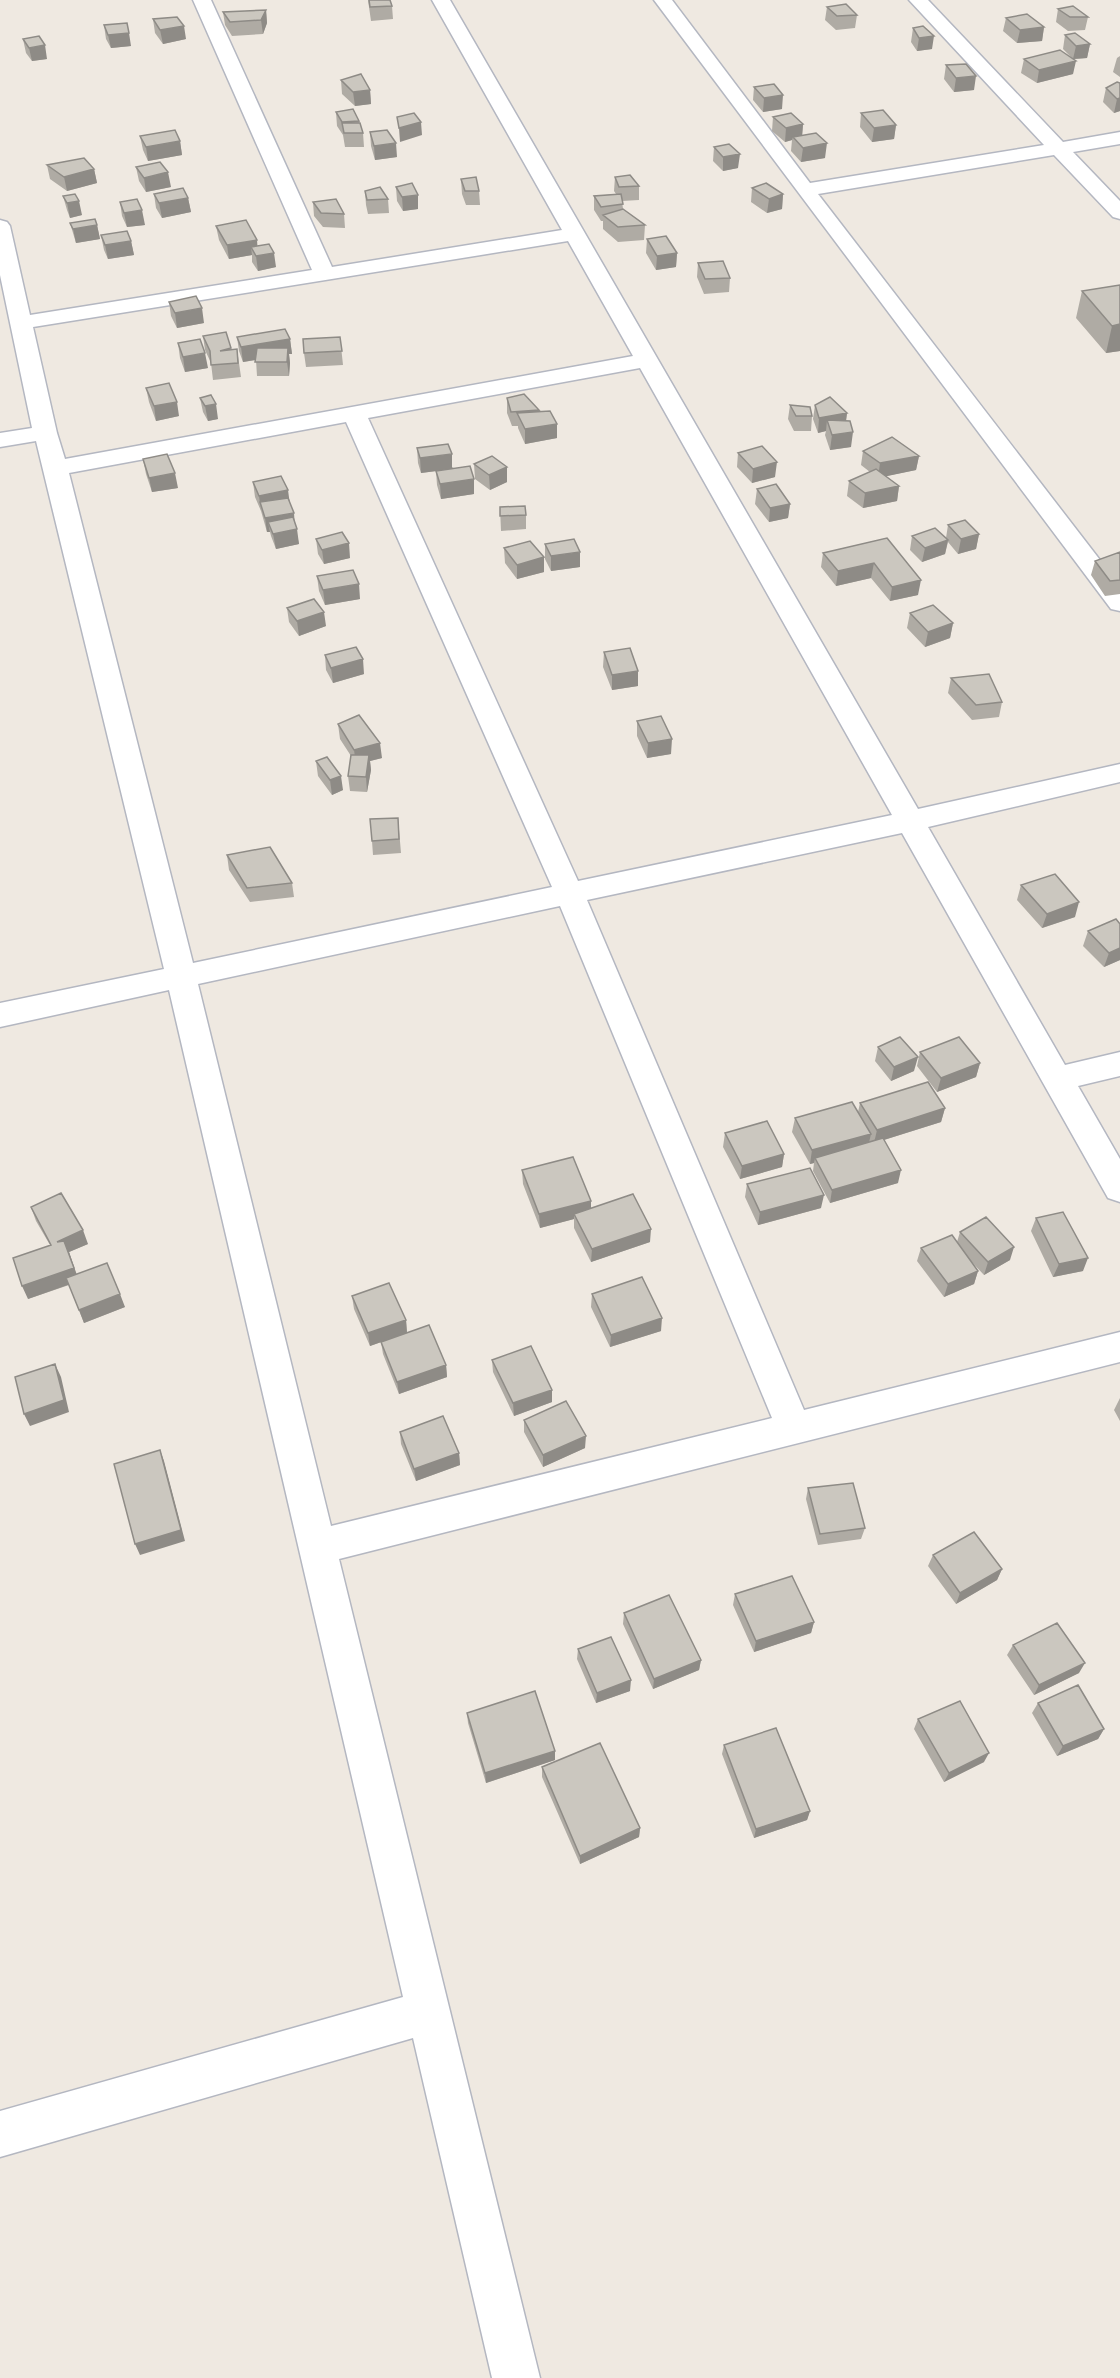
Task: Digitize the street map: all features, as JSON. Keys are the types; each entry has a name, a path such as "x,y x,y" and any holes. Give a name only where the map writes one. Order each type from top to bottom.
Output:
{"street":[{"path":"202,0 325,275"},
{"path":"441,0 1120,1189"},
{"path":"663,0 1120,603"},
{"path":"918,0 1120,213"},
{"path":"805,190 1120,138"},
{"path":"0,226 45,433 56,468 181,976 516,2378"},
{"path":"20,323 574,234"},
{"path":"56,468 646,360"},
{"path":"354,413 569,893 794,1428"},
{"path":"0,440 45,433"},
{"path":"0,1015 910,821 1120,773"},
{"path":"1058,1079 1120,1064"},
{"path":"318,1546 1120,1347"},
{"path":"0,2133 429,2013"}],"building":[{"path":"369,0 390,0 392,6 370,7"},
{"path":"846,4 857,15 837,16 827,7"},
{"path":"1073,6 1088,17 1070,17 1058,9"},
{"path":"266,10 261,20 230,22 223,12"},
{"path":"1027,14 1044,27 1020,30 1006,18"},
{"path":"177,17 184,26 160,30 153,19"},
{"path":"127,23 129,33 108,35 104,25"},
{"path":"923,26 934,36 919,38 913,28"},
{"path":"1075,33 1090,44 1076,46 1065,35"},
{"path":"39,36 45,45 29,48 23,39"},
{"path":"1060,50 1076,61 1039,70 1024,59"},
{"path":"966,64 976,76 956,78 946,65"},
{"path":"361,74 370,90 353,92 341,80"},
{"path":"1117,82 1120,83 1120,98 1117,99 1106,88"},
{"path":"774,84 783,95 764,98 754,87"},
{"path":"353,109 359,121 342,122 336,112"},
{"path":"883,110 896,125 874,128 861,113"},
{"path":"414,113 421,122 399,128 397,117"},
{"path":"791,113 803,124 786,128 773,117"},
{"path":"342,123 360,123 363,133 344,133"},
{"path":"175,130 180,141 146,147 140,136"},
{"path":"387,130 396,143 374,146 370,132"},
{"path":"816,133 827,143 803,148 793,137"},
{"path":"729,144 740,154 723,157 714,147"},
{"path":"84,158 94,169 64,177 47,165"},
{"path":"160,162 168,172 144,178 136,167"},
{"path":"630,175 639,186 619,187 615,177"},
{"path":"476,177 479,191 465,191 461,179"},
{"path":"412,183 418,195 402,197 396,187"},
{"path":"766,183 783,194 769,199 752,188"},
{"path":"380,187 388,199 367,200 365,191"},
{"path":"183,188 188,198 159,203 154,194"},
{"path":"75,194 79,201 67,203 63,196"},
{"path":"621,194 623,204 601,207 594,196"},
{"path":"137,199 142,210 124,213 120,202"},
{"path":"336,199 344,214 321,213 313,202"},
{"path":"623,209 645,225 618,227 603,215"},
{"path":"95,219 97,225 73,229 70,223"},
{"path":"246,220 257,240 227,245 216,226"},
{"path":"127,231 131,241 105,245 101,235"},
{"path":"666,236 677,253 657,256 647,239"},
{"path":"269,244 274,253 256,256 251,247"},
{"path":"723,261 730,278 705,279 698,263"},
{"path":"1120,285 1120,324 1112,326 1082,291"},
{"path":"196,296 202,308 175,313 169,302"},
{"path":"285,329 290,339 241,347 237,337"},
{"path":"226,332 231,348 220,351 237,349 238,363 211,365 210,351 203,336"},
{"path":"340,337 342,351 304,353 303,339"},
{"path":"200,339 205,353 183,357 178,343"},
{"path":"257,348 288,348 287,362 255,362"},
{"path":"169,383 177,402 154,406 146,388"},
{"path":"524,394 539,410 511,412 507,398"},
{"path":"211,395 216,404 205,406 200,398"},
{"path":"830,397 847,413 819,418 815,405"},
{"path":"790,405 810,407 812,416 796,416"},
{"path":"550,411 557,424 525,429 517,413"},
{"path":"827,420 850,421 853,432 832,435"},
{"path":"892,437 919,456 880,463 863,451"},
{"path":"448,444 452,454 420,458 417,448"},
{"path":"762,446 777,462 753,469 738,453"},
{"path":"167,454 175,473 149,478 143,459"},
{"path":"492,456 507,467 489,475 474,464"},
{"path":"470,466 474,479 440,484 436,471"},
{"path":"876,469 899,486 865,493 849,481"},
{"path":"281,476 288,490 259,496 253,482"},
{"path":"776,484 790,504 770,508 757,489"},
{"path":"288,498 294,513 265,518 260,502"},
{"path":"525,506 526,515 500,516 500,507"},
{"path":"293,517 297,529 273,534 268,522"},
{"path":"965,520 979,534 961,539 948,525"},
{"path":"935,528 948,540 925,548 912,536"},
{"path":"342,532 349,543 322,550 316,539"},
{"path":"887,538 921,580 892,587 874,563 838,571 823,553"},
{"path":"574,539 580,552 551,556 545,544"},
{"path":"530,541 544,557 517,565 504,548"},
{"path":"1120,552 1120,580 1110,581 1095,561"},
{"path":"353,570 359,584 323,590 317,576"},
{"path":"314,599 324,612 297,621 287,608"},
{"path":"933,605 953,623 928,632 910,613"},
{"path":"356,647 363,659 331,668 325,655"},
{"path":"630,648 638,671 612,675 604,652"},
{"path":"989,674 1002,702 976,705 951,678"},
{"path":"359,715 380,743 354,750 338,724"},
{"path":"661,716 672,739 648,743 637,721"},
{"path":"351,755 369,755 366,777 348,776"},
{"path":"327,757 341,776 330,780 316,761"},
{"path":"398,818 399,839 372,841 370,819"},
{"path":"270,847 292,883 247,888 227,855"},
{"path":"1055,874 1079,902 1047,914 1021,885"},
{"path":"1116,919 1120,924 1120,948 1109,953 1088,931"},
{"path":"900,1037 918,1057 894,1067 878,1047"},
{"path":"959,1037 980,1063 941,1078 920,1052"},
{"path":"928,1082 945,1108 877,1130 860,1103"},
{"path":"852,1102 871,1134 812,1150 795,1118"},
{"path":"767,1121 784,1154 742,1166 725,1133"},
{"path":"883,1138 901,1170 832,1190 815,1158"},
{"path":"573,1157 591,1201 539,1214 522,1170"},
{"path":"810,1168 824,1195 760,1212 747,1184"},
{"path":"61,1193 83,1230 57,1242 64,1241 74,1268 22,1286 13,1258 51,1245 31,1207"},
{"path":"633,1194 651,1229 592,1249 574,1214"},
{"path":"1063,1212 1088,1258 1059,1264 1036,1218"},
{"path":"986,1217 1014,1247 988,1262 960,1232"},
{"path":"952,1235 978,1271 948,1284 921,1248"},
{"path":"107,1263 120,1294 79,1310 66,1278"},
{"path":"642,1277 662,1318 611,1335 592,1294"},
{"path":"389,1283 406,1320 368,1333 352,1296"},
{"path":"429,1325 446,1365 397,1382 381,1342"},
{"path":"531,1346 552,1390 513,1403 492,1360"},
{"path":"55,1364 64,1400 24,1414 15,1377"},
{"path":"566,1401 586,1436 543,1455 524,1420"},
{"path":"443,1416 459,1453 414,1469 400,1432"},
{"path":"160,1450 181,1530 135,1544 114,1464"},
{"path":"853,1483 865,1528 820,1534 808,1488"},
{"path":"974,1532 1002,1569 960,1593 933,1555"},
{"path":"792,1576 814,1622 756,1641 735,1594"},
{"path":"669,1595 701,1660 654,1679 624,1613"},
{"path":"1057,1623 1085,1663 1039,1685 1013,1645"},
{"path":"611,1637 631,1680 597,1693 578,1649"},
{"path":"1078,1685 1104,1729 1063,1746 1038,1703"},
{"path":"535,1691 555,1751 485,1773 467,1713"},
{"path":"960,1701 989,1753 949,1773 918,1719"},
{"path":"776,1728 810,1811 756,1829 724,1745"},
{"path":"600,1743 640,1828 580,1856 542,1767"}]}
